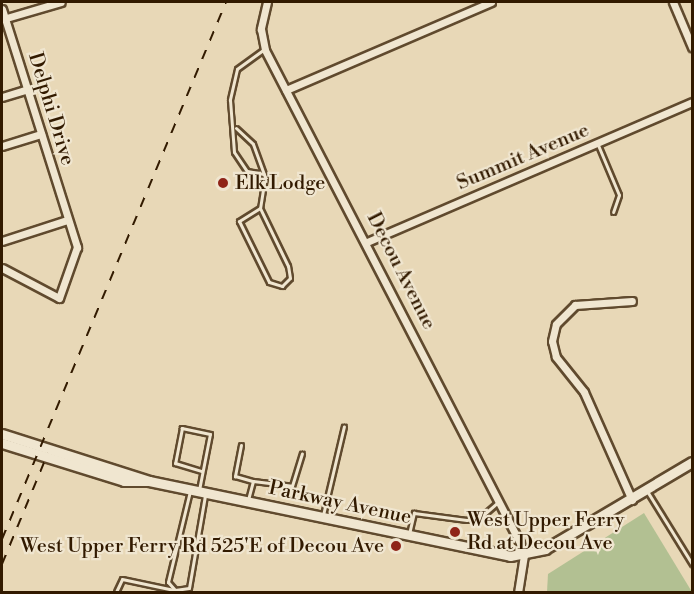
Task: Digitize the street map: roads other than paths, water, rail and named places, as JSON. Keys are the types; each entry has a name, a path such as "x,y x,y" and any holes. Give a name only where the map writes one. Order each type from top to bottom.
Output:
{"main road":[{"name":"Parkway Avenue","path":"2,434 149,481"},
{"name":"Parkway Avenue","path":"2,443 75,470 149,481 497,554 524,555"},
{"path":"524,555 545,549 632,500 693,462"}],"street":[{"path":"3,19 61,2"},
{"name":"Decou Avenue","path":"267,2 261,29 265,50 367,242 499,501 524,555"},
{"path":"286,90 491,2"},
{"path":"673,2 693,47"},
{"name":"Delphi Drive","path":"2,9 3,19 28,89 77,247 58,297 2,268"},
{"path":"2,97 28,89"},
{"name":"Summit Avenue","path":"367,242 693,102"},
{"path":"2,146 41,134"},
{"path":"2,241 67,220"},
{"path":"632,301 575,305 556,324 552,340 556,357 584,392 632,500"},
{"path":"518,592 524,555"}],"lane":[{"path":"264,174 240,164 234,152 237,128 230,100 233,79 246,57 265,50"},
{"path":"237,128 253,144 264,174 260,208 288,266 290,278 282,286 269,282 239,222 260,208"},
{"path":"597,143 619,195 613,212"},
{"path":"323,518 344,426"},
{"path":"116,592 122,579 175,590 189,588 198,491 210,434 182,428 175,463 202,471"},
{"path":"241,446 235,476 253,481 292,486 302,454"},
{"path":"248,502 253,481"},
{"path":"175,590 168,582 198,491"},
{"path":"647,491 693,564"},
{"path":"408,536 414,513 467,520 482,516 499,501"}],"railway":[{"path":"2,539 226,2"},
{"path":"2,564 48,453"}],"place":[{"name":"Elk Lodge","path":"223,183"},
{"name":"West Upper Ferry Rd at Decou Ave","path":"455,532"},
{"name":"West Upper Ferry Rd 525'E of Decou Ave","path":"396,546"}]}
